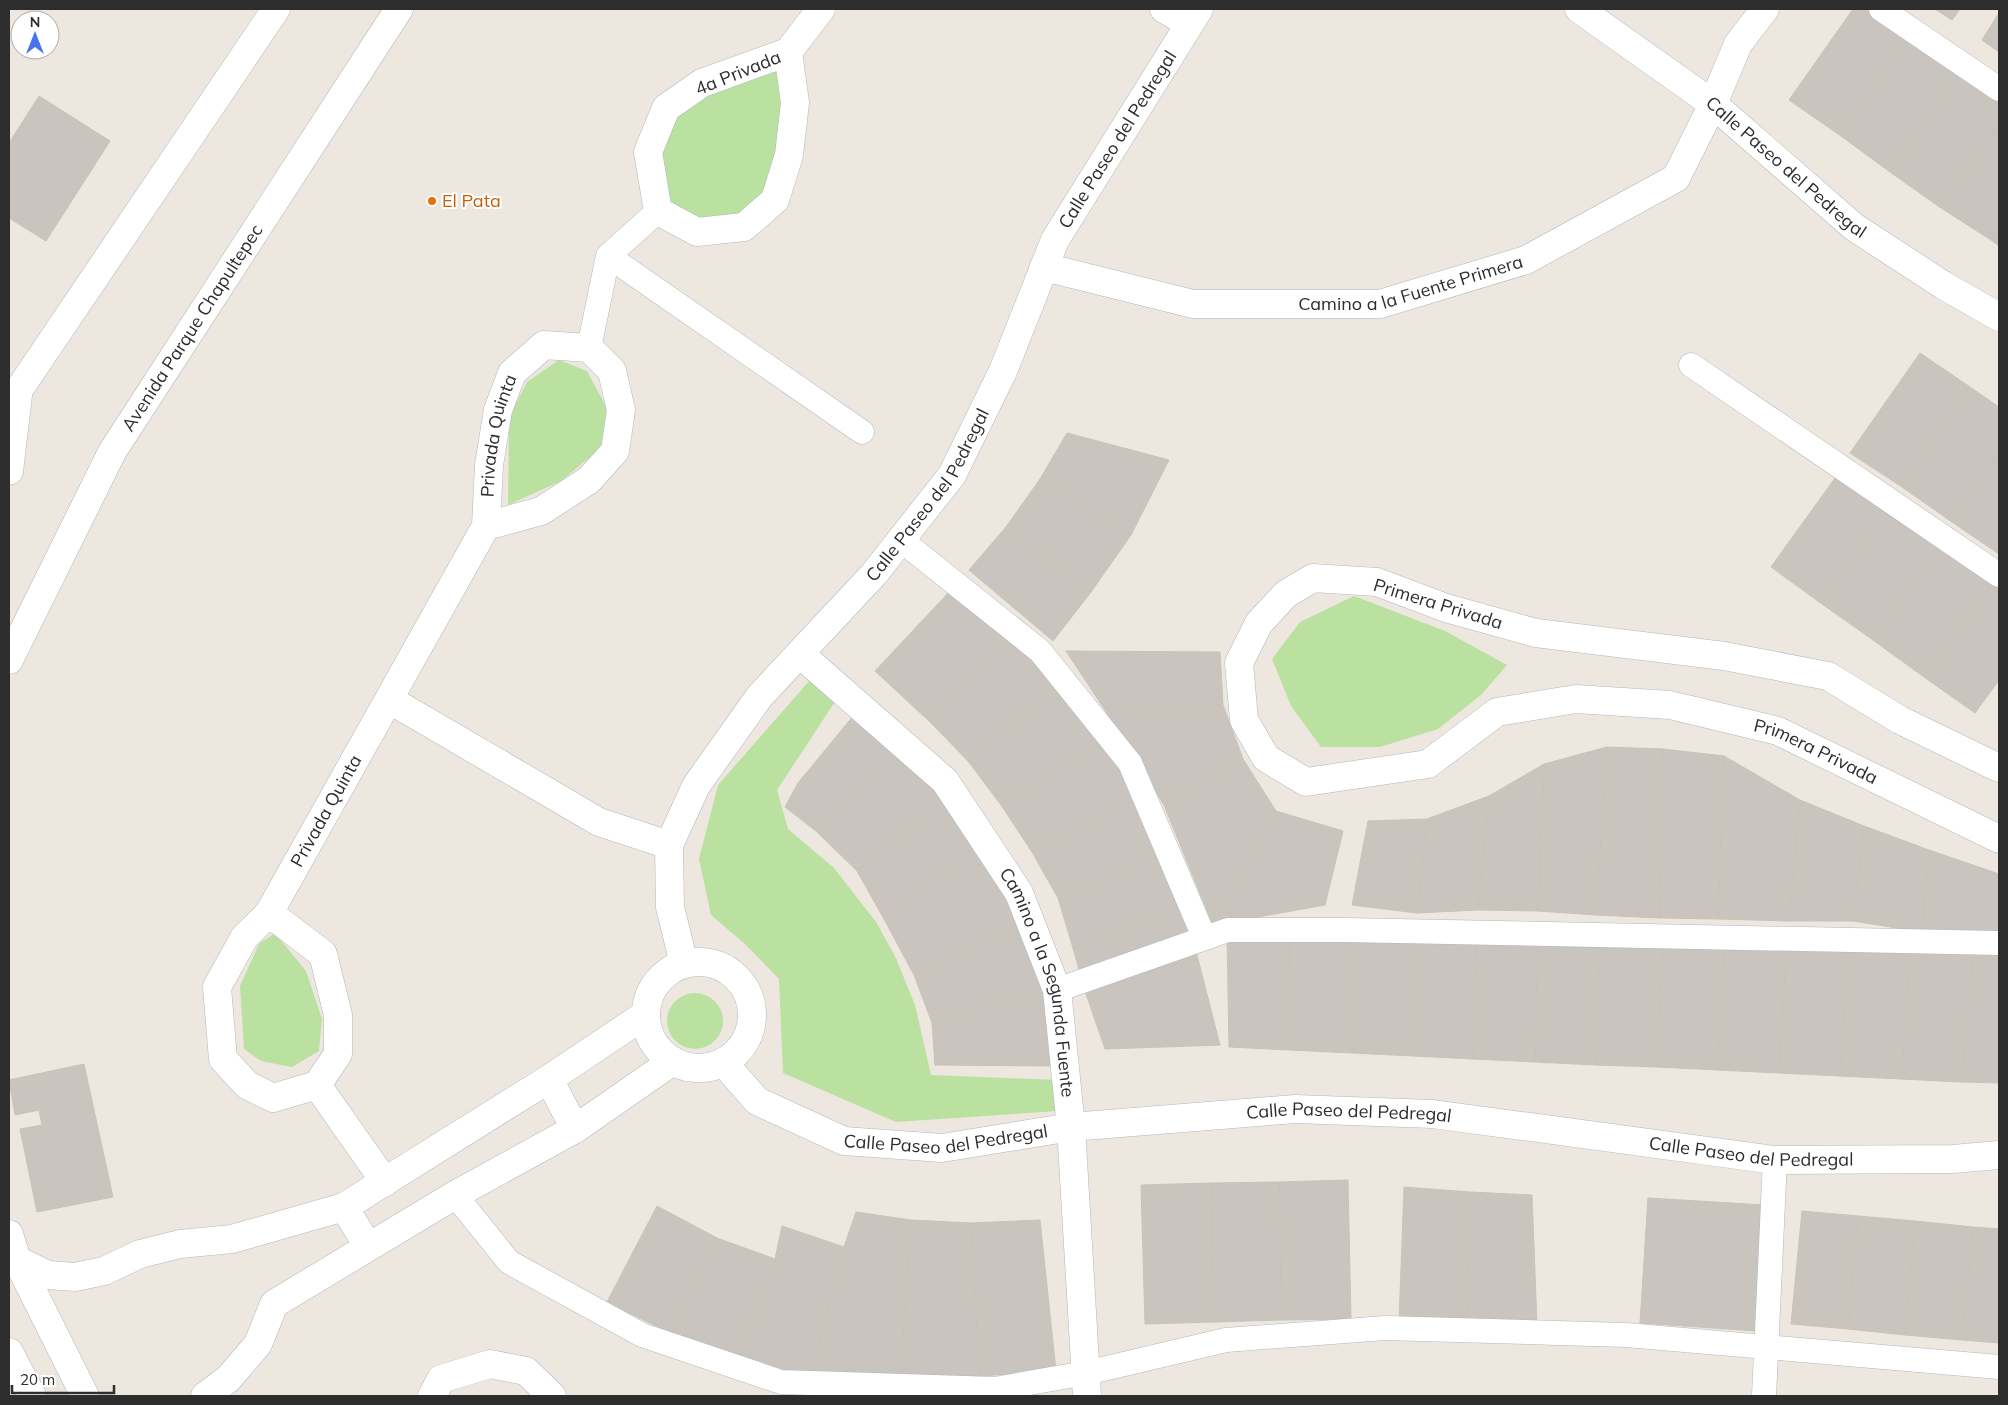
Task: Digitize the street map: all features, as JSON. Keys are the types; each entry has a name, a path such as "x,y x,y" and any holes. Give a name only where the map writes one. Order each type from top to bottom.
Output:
{"street":[{"path":"9,471 13,402 276,9"},
{"name":"Avenida Parque Chapultepec","path":"9,660 112,452 399,9"},
{"path":"788,52 821,9"},
{"path":"1164,9 1194,16"},
{"name":"Calle Paseo del Pedregal","path":"1580,9 1713,104 1854,227 1943,285 1999,318"},
{"name":"Camino a la Fuente Primera","path":"1044,267 1193,304 1380,304 1526,260 1676,178 1713,104 1738,44 1764,9"},
{"path":"1881,9 1999,89"},
{"name":"Calle Paseo del Pedregal","path":"684,964 670,907 668,845 696,786 759,697 874,574 952,475 1003,371 1055,240 1194,16"},
{"name":"4a Privada","path":"788,52 795,103 789,154 776,200 744,227 697,232 658,211 648,152 666,108 702,83 788,52"},
{"path":"589,348 608,256 658,211"},
{"path":"608,256 862,432"},
{"name":"Privada Quinta","path":"317,1084 273,1098 247,1084 223,1059 217,988 244,938 268,913 390,700 486,526 489,465 498,410 512,373 544,345 589,348 612,371 621,410 615,451 589,480 541,511 486,526"},
{"path":"1691,365 1999,575"},
{"path":"901,540 1040,651 1130,762 1204,937"},
{"name":"Primera Privada","path":"1999,768 1900,720 1828,676 1724,656 1536,633 1446,608 1377,582 1313,578 1286,594 1259,623 1239,663 1244,720 1266,758 1306,782 1428,764 1497,712 1576,699 1670,706 1778,731 1999,839"},
{"name":"Camino a la Segunda Fuente","path":"800,654 945,781 1018,893 1057,990 1071,1127 1086,1385"},
{"path":"390,700 599,822 668,845"},
{"path":"268,913 323,954 338,1015 338,1054 317,1084 385,1182"},
{"path":"1057,990 1228,930 1346,930 1999,943"},
{"path":"706,962 727,970 743,985 752,1006 750,1028 740,1048 723,1062 707,1067 689,1067 673,1061 658,1049 649,1033 646,1014 648,998 656,983 668,971 684,964 706,962"},
{"path":"17,1260 48,1275 75,1277 104,1271 140,1254 180,1244 232,1239 344,1207 549,1079 646,1014"},
{"path":"205,1396 228,1379 258,1344 274,1304 455,1195 575,1129 673,1061"},
{"name":"Calle Paseo del Pedregal","path":"723,1062 757,1101 844,1141 942,1148 1071,1127 1295,1109 1433,1114 1776,1160 1953,1159 1999,1155"},
{"path":"549,1079 575,1129"},
{"path":"1764,1396 1776,1160"},
{"path":"455,1195 510,1262 642,1335 781,1382 995,1389 1086,1385 1226,1340 1385,1328 1626,1335 1999,1367"},
{"path":"344,1207 368,1246"},
{"path":"9,1234 17,1260 85,1396"},
{"path":"9,1352 32,1396"},
{"path":"432,1396 441,1379 490,1364 526,1371 552,1396"}],"green space":[{"path":"785,59 790,102 772,197 739,222 696,223 664,203 652,159 667,116 699,92"},
{"path":"559,360 587,371 608,410 607,443 561,481 508,505 509,417 527,382"},
{"path":"1354,596 1445,631 1507,665 1481,695 1438,729 1380,747 1321,747 1291,706 1272,659 1300,622"},
{"path":"811,679 838,697 777,790 788,829 834,868 876,922 895,956 915,1005 931,1075 1058,1080 1058,1111 896,1122 783,1073 779,979 745,944 711,915 699,859 718,785"},
{"path":"275,933 306,971 322,1019 319,1051 292,1067 261,1061 244,1049 240,986 259,944"},
{"path":"695,993 706,995 715,1001 721,1010 723,1021 721,1032 715,1041 706,1047 695,1049 684,1047 675,1041 669,1032 667,1021 669,1010 675,1001 684,995"}],"building":[{"path":"1853,9 1880,9 1913,32 1841,136 1789,100"},
{"path":"1935,9 1960,9 1952,20"},
{"path":"1999,13 1999,52 1982,40"},
{"path":"1913,32 1963,69 1890,172 1841,136"},
{"path":"1963,69 1999,94 1999,125 1941,208 1890,172"},
{"path":"39,96 110,141 46,241 9,218 9,143"},
{"path":"1999,125 1999,228 1991,240 1941,208"},
{"path":"1999,228 1999,246 1991,240"},
{"path":"1920,353 1970,387 1902,487 1850,453"},
{"path":"1970,387 1999,407 1999,453 1952,522 1902,487"},
{"path":"1067,433 1169,460 1131,535 1040,479"},
{"path":"1999,453 1999,554 1952,522"},
{"path":"1840,471 1891,508 1822,604 1771,567"},
{"path":"1040,479 1131,535 1091,592 1006,527"},
{"path":"1891,508 1942,544 1873,640 1822,604"},
{"path":"1006,527 1091,592 1053,641 969,570"},
{"path":"1942,544 1994,581 1924,677 1873,640"},
{"path":"1994,581 1999,585 1999,680 1975,713 1924,677"},
{"path":"952,589 1007,640 930,722 875,671"},
{"path":"1007,640 1060,685 968,761 930,722"},
{"path":"1066,651 1220,652 1223,705 1103,707"},
{"path":"1060,685 1105,739 1001,805 968,761"},
{"path":"1223,705 1243,759 1164,805 1103,707"},
{"path":"854,715 903,753 816,831 785,807 798,783"},
{"path":"1105,739 1140,796 1032,852 1001,805"},
{"path":"1607,747 1663,749 1660,918 1596,915"},
{"path":"1607,747 1596,915 1538,911 1544,764"},
{"path":"1663,749 1724,756 1718,919 1660,918"},
{"path":"903,753 947,797 857,871 816,831"},
{"path":"1724,756 1800,800 1789,921 1718,919"},
{"path":"1243,759 1276,811 1213,925 1164,805"},
{"path":"1544,764 1538,911 1478,910 1489,796"},
{"path":"1140,796 1161,854 1058,898 1032,852"},
{"path":"1489,796 1478,910 1417,913 1427,819"},
{"path":"947,797 979,844 884,919 857,871"},
{"path":"1800,800 1864,826 1853,921 1789,921"},
{"path":"1276,811 1343,831 1325,905 1213,925"},
{"path":"1427,819 1417,913 1352,905 1368,821"},
{"path":"1864,826 1929,850 1922,932 1853,921"},
{"path":"979,844 1023,920 914,975 884,919"},
{"path":"1929,850 1999,874 1999,935 1922,932"},
{"path":"1161,854 1184,909 1073,948 1058,898"},
{"path":"1184,909 1198,959 1084,988 1073,948"},
{"path":"1023,920 1044,988 932,1023 914,975"},
{"path":"1227,937 1289,938 1290,1050 1229,1047"},
{"path":"1289,938 1352,939 1352,1053 1290,1050"},
{"path":"1352,939 1414,940 1413,1056 1352,1053"},
{"path":"1414,940 1476,941 1473,1059 1413,1056"},
{"path":"1476,941 1538,942 1535,1062 1473,1059"},
{"path":"1538,942 1600,943 1596,1065 1535,1062"},
{"path":"1600,943 1663,944 1657,1067 1596,1065"},
{"path":"1663,944 1725,945 1717,1070 1657,1067"},
{"path":"1725,945 1787,946 1779,1073 1717,1070"},
{"path":"1787,946 1849,947 1840,1076 1779,1073"},
{"path":"1849,947 1911,948 1901,1079 1840,1076"},
{"path":"1911,948 1973,949 1962,1082 1901,1079"},
{"path":"1973,949 1999,949 1999,1083 1962,1082"},
{"path":"1198,959 1220,1045 1105,1049 1084,988"},
{"path":"1044,988 1053,1066 935,1065 932,1023"},
{"path":"84,1064 113,1197 37,1212 20,1129 42,1125 39,1110 15,1115 9,1080"},
{"path":"1348,1180 1351,1319 1282,1320 1279,1182"},
{"path":"1279,1182 1282,1320 1214,1322 1211,1183"},
{"path":"1211,1183 1214,1322 1145,1324 1141,1185"},
{"path":"1404,1187 1470,1192 1468,1327 1399,1322"},
{"path":"1470,1192 1532,1195 1537,1325 1468,1327"},
{"path":"1648,1198 1764,1205 1757,1331 1640,1323"},
{"path":"657,1206 717,1238 672,1334 607,1302"},
{"path":"1802,1211 1858,1216 1848,1329 1791,1324"},
{"path":"856,1212 911,1220 900,1378 811,1376 844,1247"},
{"path":"1858,1216 1915,1221 1905,1335 1848,1329"},
{"path":"911,1220 971,1223 980,1376 900,1378"},
{"path":"1040,1220 1056,1371 980,1376 971,1223"},
{"path":"1915,1221 1973,1227 1962,1340 1905,1335"},
{"path":"782,1226 844,1247 811,1376 738,1360 775,1259"},
{"path":"1973,1227 1999,1229 1999,1343 1962,1340"},
{"path":"717,1238 775,1259 738,1360 672,1334"}],"place":[{"name":"El Pata","path":"432,201"}]}
